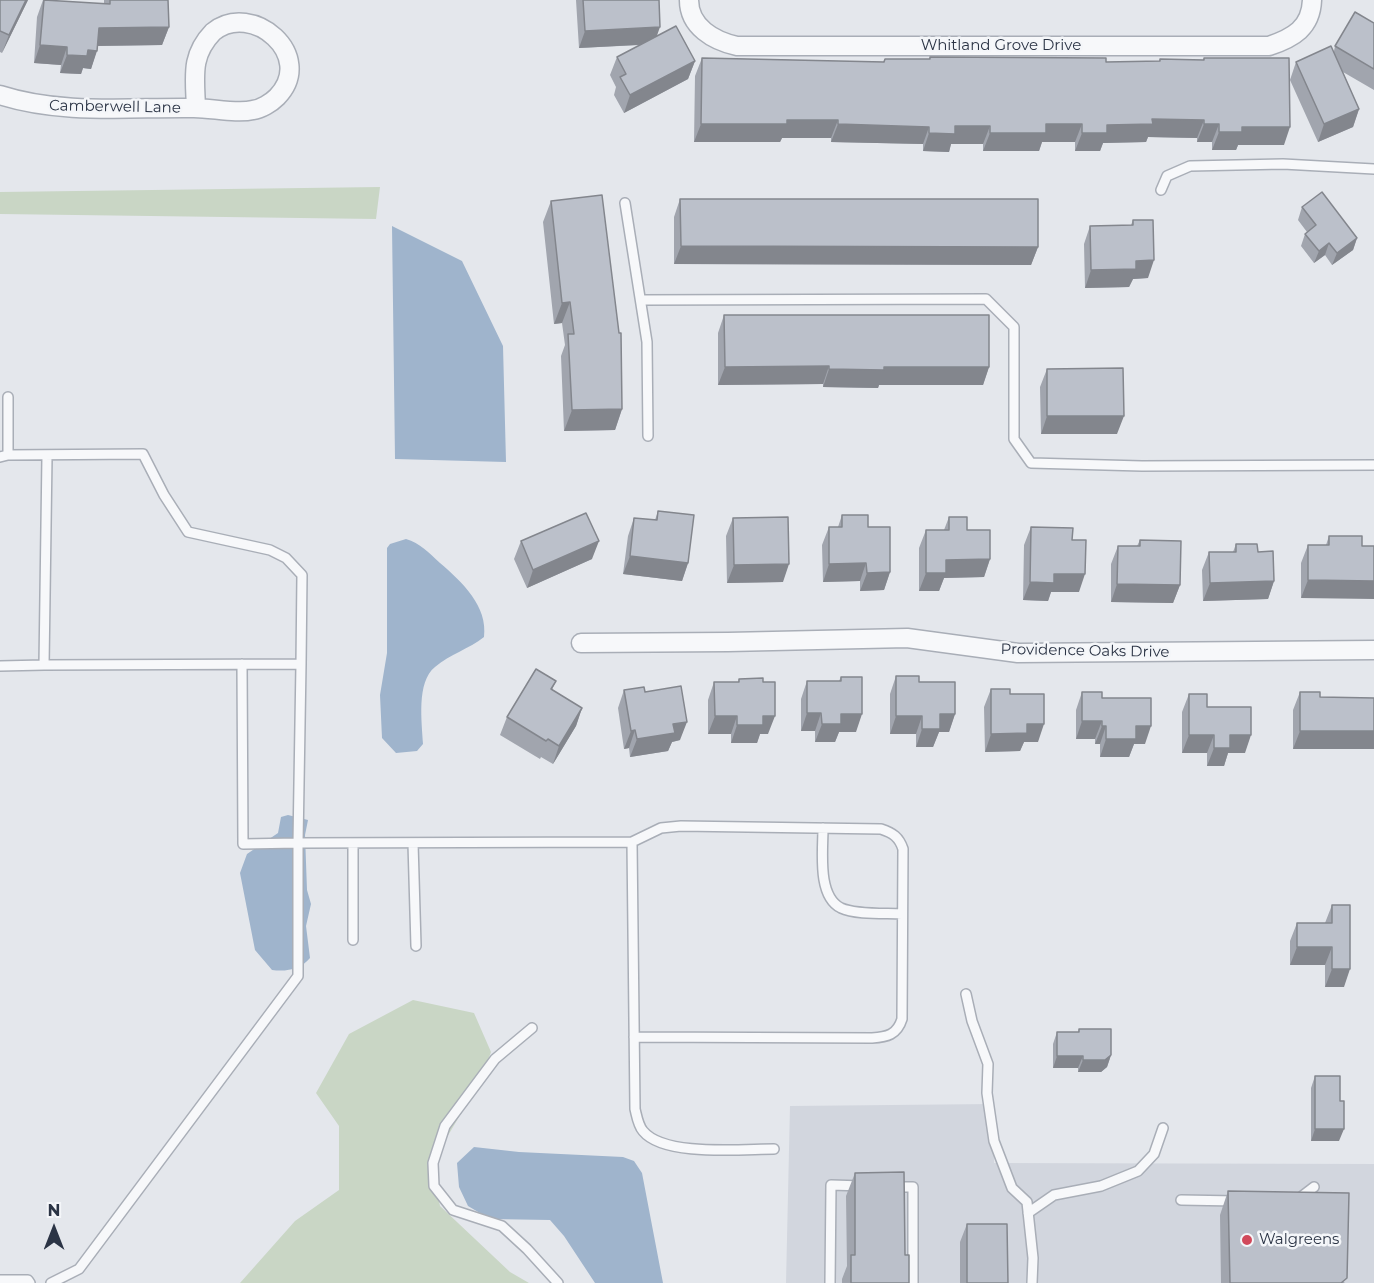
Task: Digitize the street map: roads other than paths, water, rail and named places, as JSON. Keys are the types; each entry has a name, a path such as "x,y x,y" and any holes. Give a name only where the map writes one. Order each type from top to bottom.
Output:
{"street":[{"name":"Whitland Grove Drive","path":"689,0 695,21 707,34 720,42 737,46 1269,46 1286,41 1299,32 1307,23 1312,0"},
{"name":"Camberwell Lane","path":"0,95 48,106 252,111 277,97 290,69 289,57 283,43 274,32 263,23 247,19 233,20 218,26 197,55 194,68 196,108"},
{"name":"Providence Oaks Drive","path":"581,643 907,638 1018,653 1374,650"}],"lane":[{"path":"1161,190 1167,176 1190,166 1282,164 1374,169"},
{"path":"625,203 647,342 648,436"},
{"path":"641,300 986,299 1014,327 1014,439 1031,463 1142,466 1374,465"},
{"path":"8,398 4,456 143,454 164,495 188,532 270,550 286,558 302,575 298,976 79,1269 51,1283"},
{"path":"44,665 47,456"},
{"path":"242,664 243,844 632,842 661,828 681,826 881,829 892,833 900,840 903,849 902,1019 900,1028 892,1035 872,1038 634,1037"},
{"path":"0,666 301,664"},
{"path":"823,828 824,880 826,891 833,902 842,909 903,914"},
{"path":"632,842 635,1109 638,1121 643,1131 652,1139 666,1145 688,1149 774,1149"},
{"path":"353,843 353,940"},
{"path":"413,843 416,946"},
{"path":"966,994 972,1021 988,1064 987,1093 994,1142 1012,1188 1028,1202 1033,1258 1032,1283"},
{"path":"532,1028 495,1059 445,1126 433,1163 434,1186 453,1210 502,1226 558,1283"},
{"path":"1028,1213 1054,1195 1101,1186 1138,1171 1154,1154 1163,1128"},
{"path":"830,1283 831,1185 878,1186"},
{"path":"889,1187 913,1187 914,1283"},
{"path":"1282,1202 1294,1203 1314,1187"},
{"path":"1181,1200 1249,1202"},
{"path":"0,1280 28,1280 30,1283"}],"water":[{"path":"392,226 462,261 503,346 506,462 395,459"},
{"path":"406,539 428,552 472,595 482,615 484,637 441,662 429,674 423,692 421,714 423,744 417,751 396,753 382,738 380,695 387,653 387,548 390,544"},
{"path":"288,815 308,820 305,835 307,890 311,904 306,926 310,958 298,967 278,971 272,970 255,950 240,873 247,854 278,833 281,817"},
{"path":"474,1147 519,1152 623,1157 634,1161 642,1173 663,1283 595,1283 564,1236 550,1220 490,1219 468,1206 459,1187 457,1163"}],"place":[{"name":"Walgreens","path":"1247,1240"}]}
